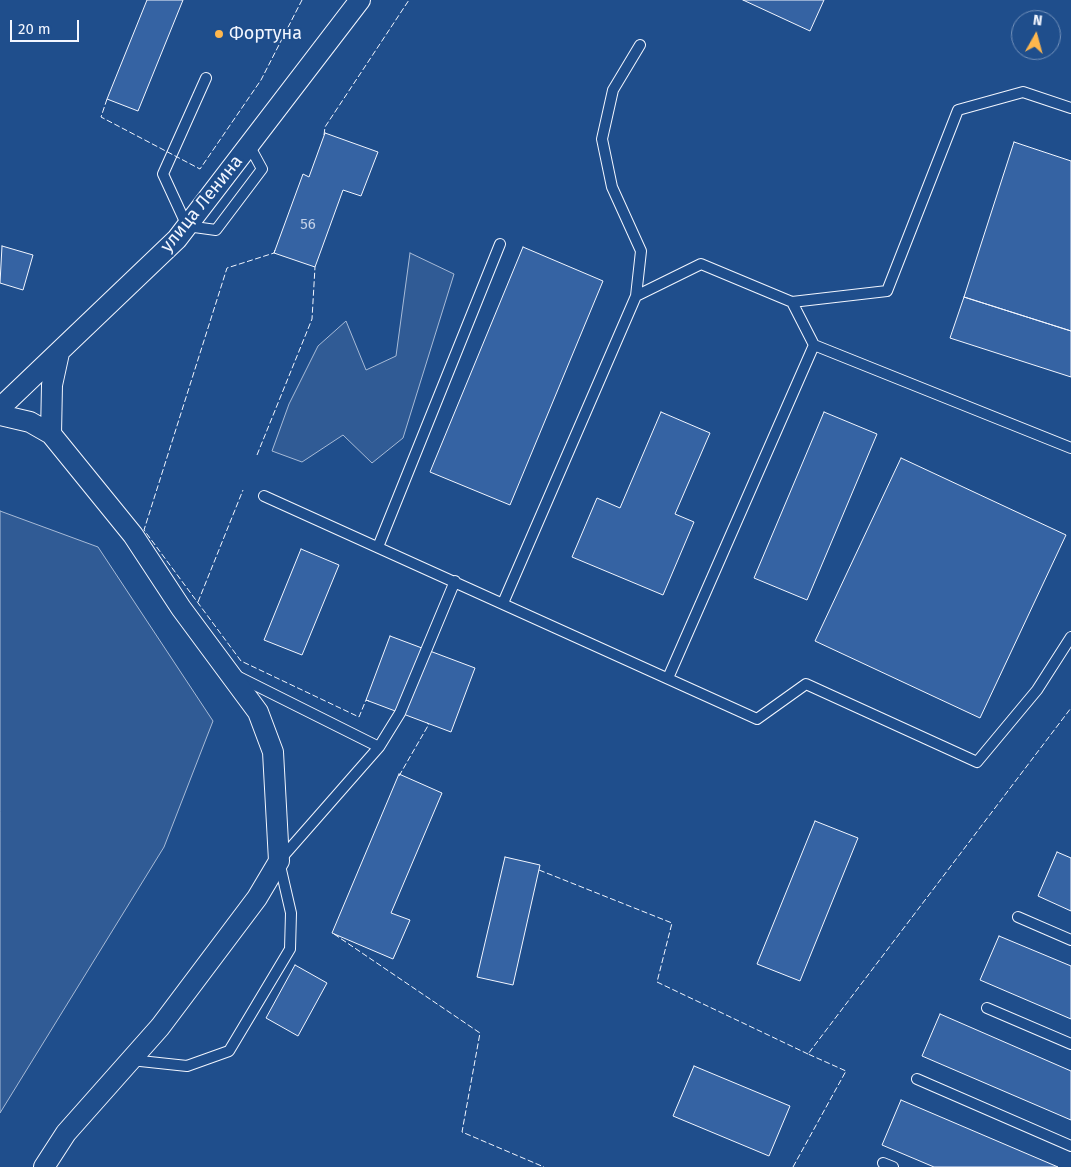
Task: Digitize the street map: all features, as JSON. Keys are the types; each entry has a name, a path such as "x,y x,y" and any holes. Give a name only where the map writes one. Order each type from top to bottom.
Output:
{"street":[{"name":"улица Ленина","path":"0,408 177,240 360,0"},
{"path":"51,434 52,385 59,353"},
{"path":"0,415 30,422 51,434 133,535 181,608 258,712 273,752 279,861 251,905 160,1027 66,1133 44,1167"}],"lane":[{"path":"504,603 636,296 642,251 612,187 602,139 614,90 640,45"},
{"path":"187,226 163,174 206,78"},
{"path":"636,296 701,264 792,302 887,291 958,110 1023,92 1071,108"},
{"path":"378,547 500,244"},
{"path":"792,302 814,345 1071,448"},
{"path":"668,678 814,345"},
{"path":"264,496 757,719 806,684 977,762 1037,690 1071,637"},
{"path":"131,1060 187,1066 229,1051 290,949 291,913 279,861 379,747 400,713 455,581"},
{"path":"227,671 379,747"},
{"path":"1018,917 1071,940"},
{"path":"987,1008 1071,1044"},
{"path":"917,1079 1071,1146"}],"shaded area":[{"path":"410,253 454,274 403,438 372,463 343,435 302,462 272,451 289,404 318,346 346,321 366,370 396,356"},
{"path":"0,511 98,547 213,721 164,847 0,1113"}],"building":[{"path":"147,0 183,0 138,111 107,99"},
{"path":"743,0 824,0 810,31"},
{"path":"325,133 378,152 361,196 343,190 315,267 274,253 303,174 309,177"},
{"path":"1014,142 1071,161 1071,331 964,297"},
{"path":"2,246 33,255 23,290 0,283"},
{"path":"523,247 603,281 510,505 430,472"},
{"path":"964,297 1071,331 1071,377 950,338"},
{"path":"661,412 710,433 675,514 694,522 663,595 572,557 597,498 620,508"},
{"path":"824,412 877,434 807,600 754,578"},
{"path":"901,458 1066,535 980,718 815,641"},
{"path":"301,549 339,565 302,655 264,640"},
{"path":"390,636 475,668 451,732 366,700"},
{"path":"399,774 442,793 391,913 410,920 393,959 332,933"},
{"path":"815,821 858,838 800,981 757,964"},
{"path":"1057,852 1071,858 1071,911 1038,896"},
{"path":"505,857 540,865 513,985 477,977"},
{"path":"999,936 1071,966 1071,1019 980,980"},
{"path":"295,965 327,983 298,1036 266,1018"},
{"path":"940,1014 1071,1071 1071,1120 922,1056"},
{"path":"694,1066 790,1106 769,1156 673,1116"},
{"path":"901,1100 1058,1167 934,1167 882,1145"}],"fence":[{"path":"107,99 101,117 200,169 261,80 302,0"},
{"path":"324,135 325,127 409,0"},
{"path":"275,250 274,253 227,268 144,530 241,661 359,717 366,700 369,701"},
{"path":"257,455 312,319 315,267"},
{"path":"198,602 243,490"},
{"path":"793,1167 846,1071 808,1054 1071,708"},
{"path":"399,776 429,724 427,723"},
{"path":"539,870 672,923 657,982 808,1054"},
{"path":"334,934 480,1033 462,1132 544,1167"}],"place":[{"name":"Фортуна","path":"219,34"}]}
